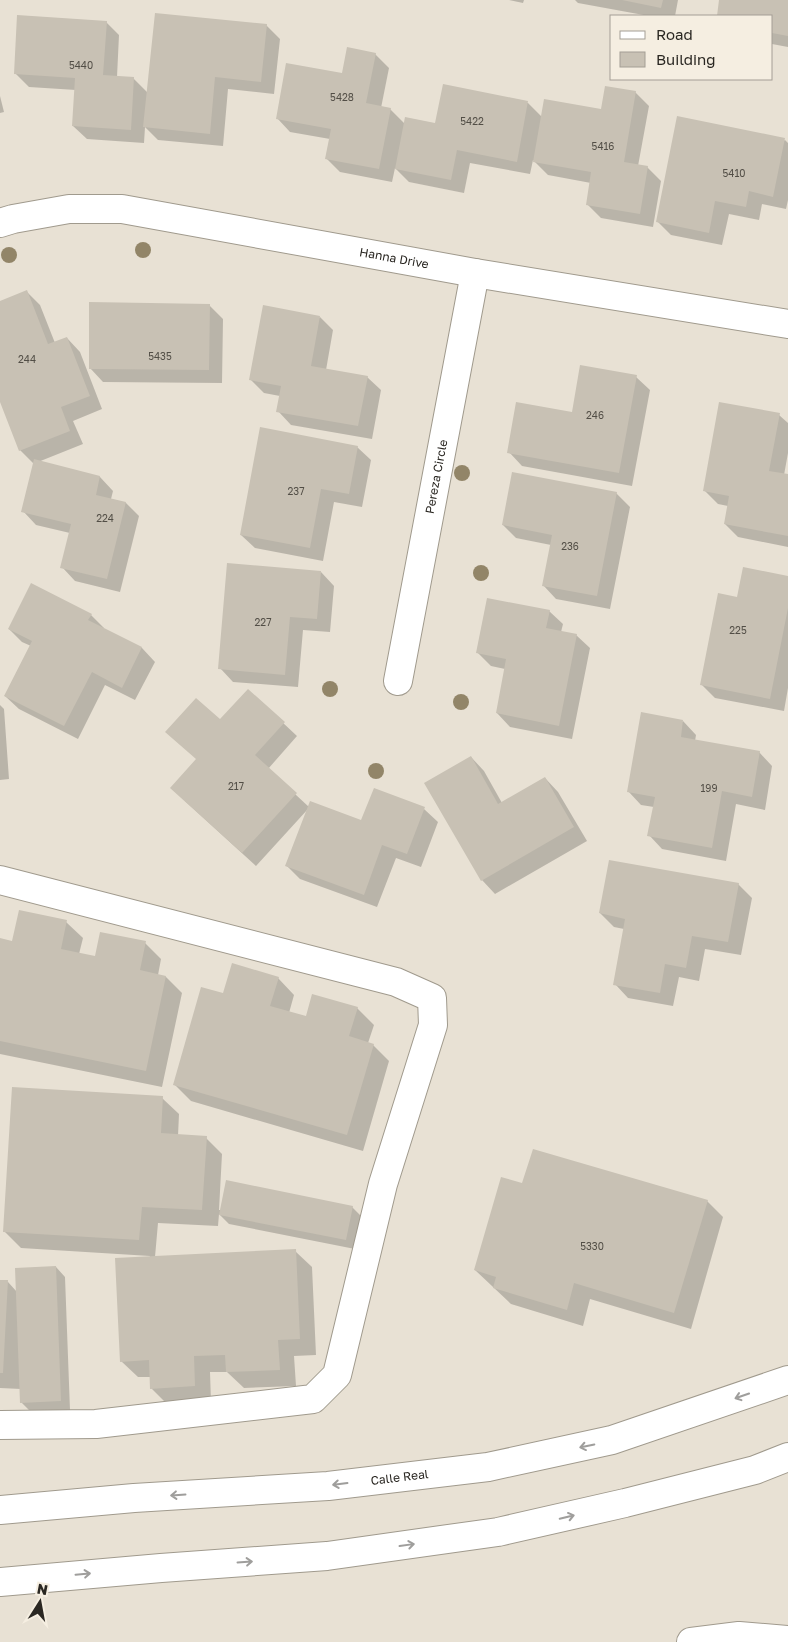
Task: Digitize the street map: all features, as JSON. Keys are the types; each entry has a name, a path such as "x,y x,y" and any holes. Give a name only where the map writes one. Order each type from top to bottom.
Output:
{"main road":[{"name":"Hanna Drive","path":"0,224 14,219 69,209 122,209 475,274 788,324"},
{"name":"Pereza Circle","path":"398,681 475,274"},
{"path":"0,880 396,982 432,998 433,1025 383,1184 337,1375 313,1399 96,1424 0,1425"},
{"name":"Calle Real","path":"0,1510 134,1498 328,1486 488,1467 612,1440 788,1380"},
{"path":"0,1582 327,1556 498,1532 625,1504 754,1470 788,1457"},
{"path":"691,1642 739,1636 788,1640"}],"building":[{"path":"622,0 663,0 661,8"},
{"path":"719,0 788,0 788,36 773,33 773,15 717,15"},
{"path":"155,13 267,24 261,82 215,77 210,134 143,127"},
{"path":"17,15 107,21 103,75 134,77 131,130 72,126 75,78 14,74"},
{"path":"347,47 376,53 366,103 391,108 379,169 325,159 331,129 276,119 286,63 342,73"},
{"path":"443,84 528,101 517,162 457,150 451,180 395,169 405,117 435,123"},
{"path":"605,86 636,91 624,162 648,166 640,214 586,205 591,172 533,162 544,99 601,109"},
{"path":"677,116 785,138 773,197 749,191 746,207 715,201 709,233 656,222"},
{"path":"27,290 48,344 67,337 90,396 61,407 70,431 19,451 0,402 0,301"},
{"path":"89,302 210,304 209,370 89,369"},
{"path":"263,305 320,316 311,366 368,376 358,426 276,412 281,386 249,380"},
{"path":"580,365 637,375 619,473 507,453 516,402 572,412"},
{"path":"719,402 780,413 769,471 788,474 788,536 724,524 729,496 703,491"},
{"path":"260,427 358,446 349,494 321,489 310,548 240,535"},
{"path":"34,459 100,476 96,495 126,502 107,579 60,568 71,524 21,512"},
{"path":"512,472 617,492 597,596 542,586 552,535 502,525"},
{"path":"227,563 321,571 317,619 290,617 285,675 218,669"},
{"path":"743,567 788,576 788,608 770,699 700,685 718,593 737,597"},
{"path":"31,583 92,614 88,620 142,647 122,688 92,672 64,726 4,696 32,641 8,629"},
{"path":"487,598 550,610 546,628 577,634 559,726 496,713 506,659 476,653"},
{"path":"248,689 285,722 255,755 297,793 242,853 170,788 196,759 165,732 196,698 220,719"},
{"path":"641,712 683,720 681,737 760,751 752,797 722,791 712,848 647,836 655,797 627,792"},
{"path":"471,756 498,804 545,777 574,827 481,881 424,783"},
{"path":"374,788 425,807 407,854 382,845 364,895 285,866 310,801 361,820"},
{"path":"609,860 739,883 728,942 692,936 686,968 665,964 660,993 613,985 625,919 599,913"},
{"path":"19,910 67,920 61,949 95,956 100,932 146,941 140,970 166,976 146,1071 0,1041 0,938 12,941"},
{"path":"232,963 279,977 270,1006 306,1016 312,994 358,1007 349,1036 374,1044 347,1135 173,1085 201,987 223,993"},
{"path":"12,1087 163,1096 161,1133 207,1136 202,1210 142,1207 139,1240 3,1232"},
{"path":"533,1149 708,1200 674,1313 574,1283 567,1310 493,1288 496,1277 474,1270 501,1177 522,1183"},
{"path":"226,1180 353,1206 346,1240 219,1215"},
{"path":"296,1249 300,1339 278,1340 280,1370 226,1372 225,1355 194,1356 195,1386 150,1389 149,1360 120,1362 115,1258"},
{"path":"56,1266 61,1401 20,1403 15,1268"},
{"path":"0,1280 8,1280 3,1373 0,1373"}]}
